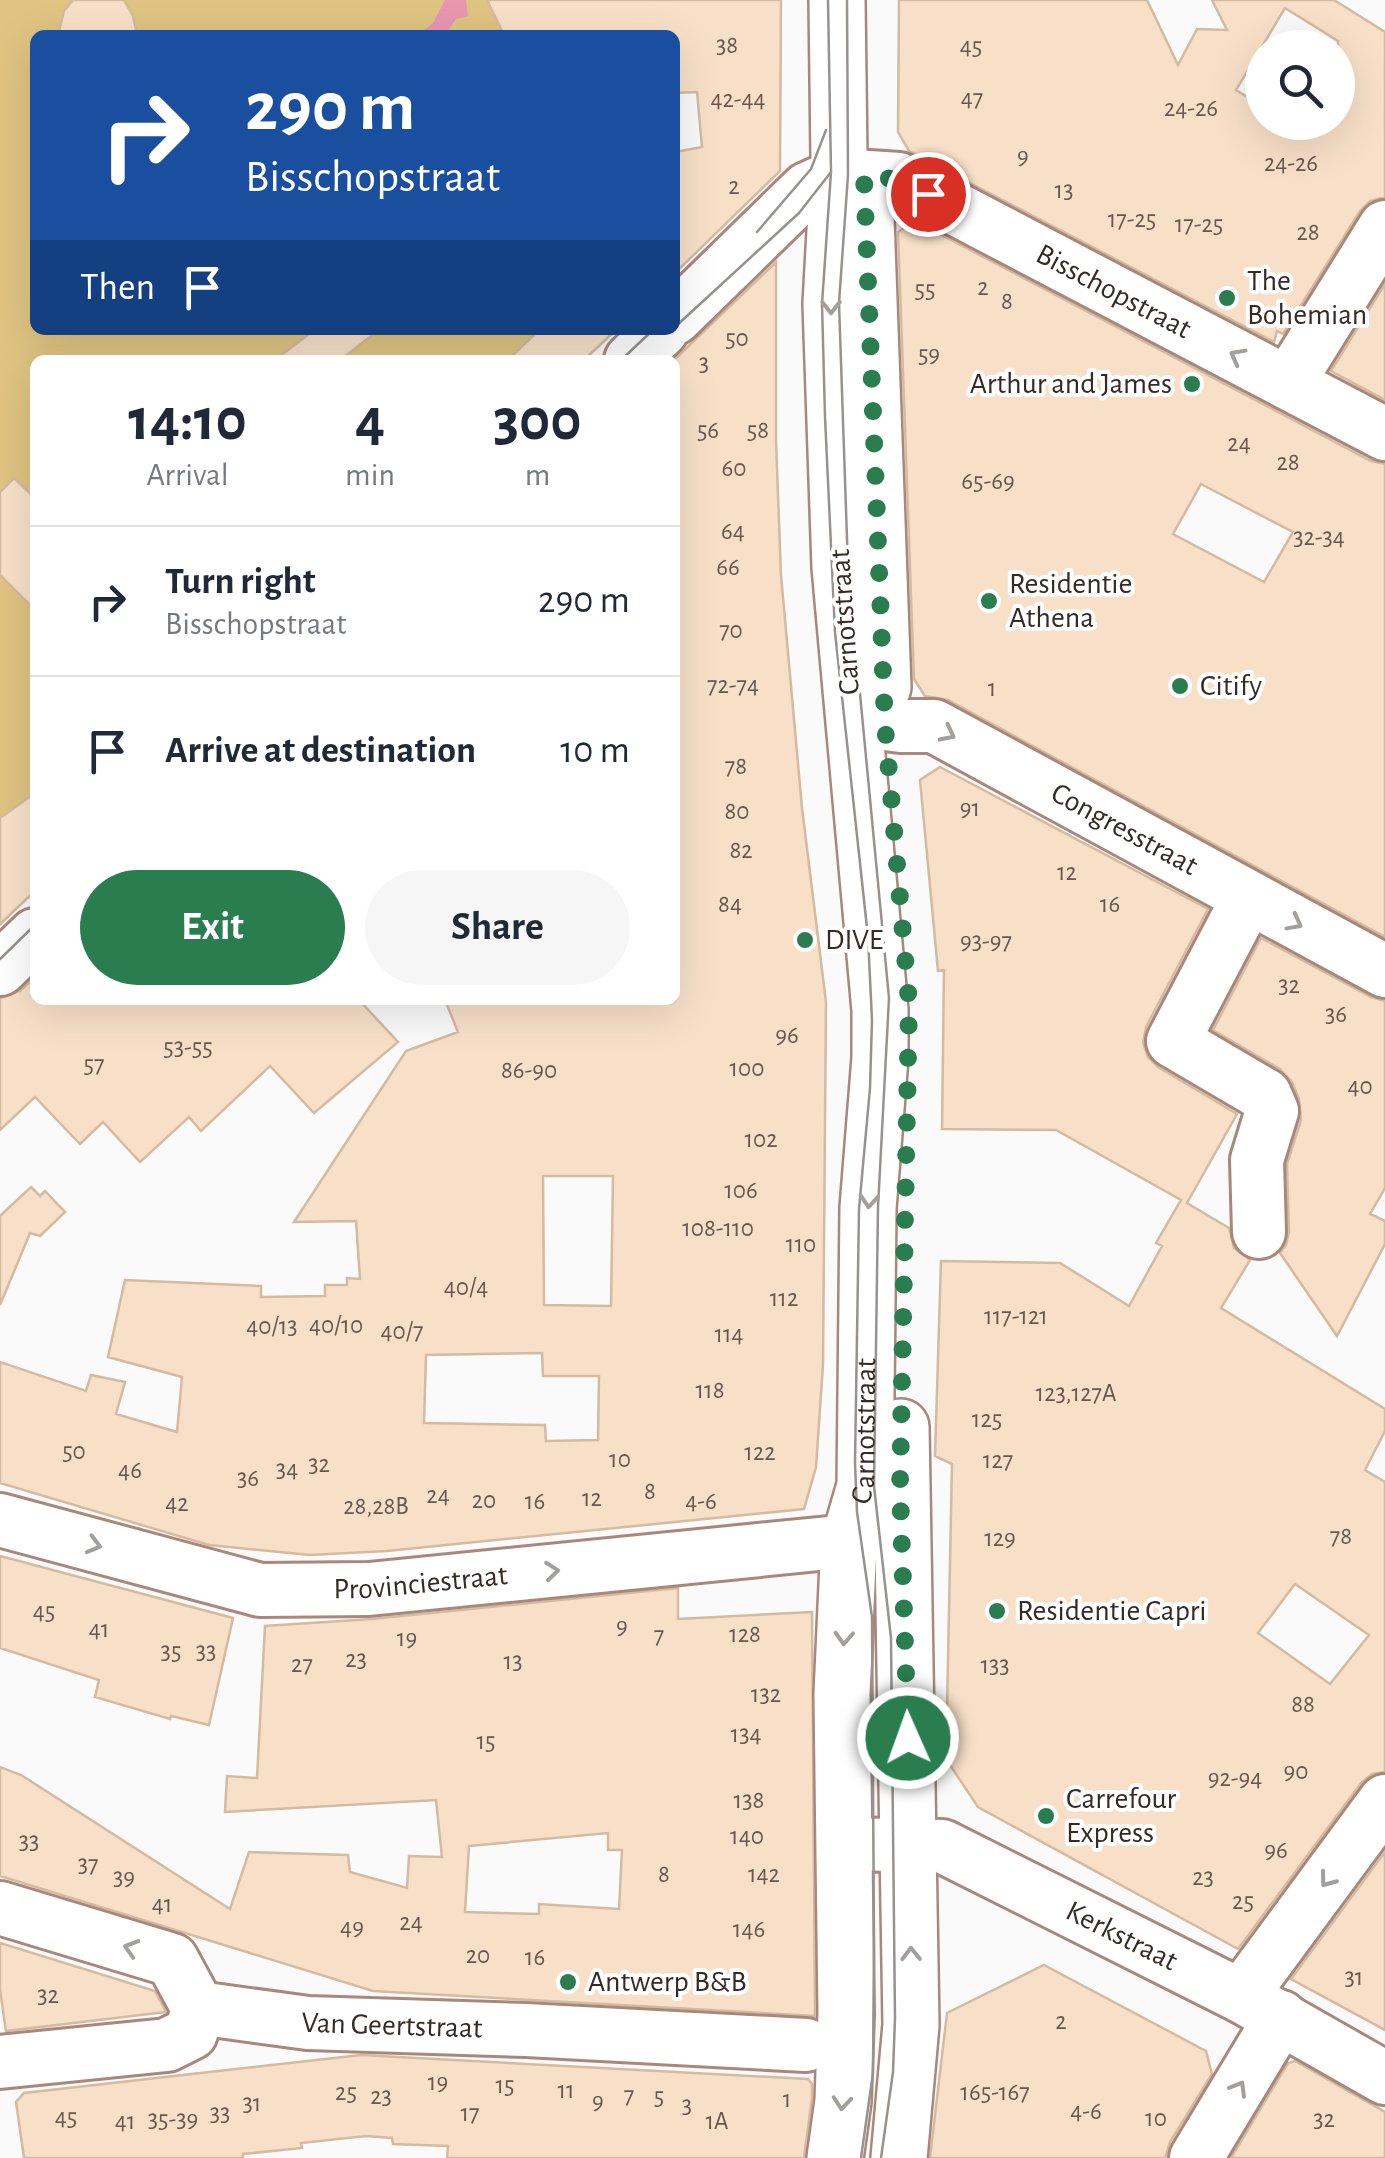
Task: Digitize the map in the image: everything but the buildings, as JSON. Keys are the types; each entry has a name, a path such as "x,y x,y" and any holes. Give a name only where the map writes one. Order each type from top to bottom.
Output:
{"main road":[{"name":"Carnotstraat","path":"835,2158 843,2101 846,2014 842,1694 849,1540 864,1486 868,1208 880,1042 851,176 838,0"},
{"name":"Carnotstraat","path":"851,176 865,0"},
{"name":"Carnotstraat","path":"869,722 909,1003 902,1533 911,1844 911,2025 899,2158"}],"street":[{"path":"680,313 807,189 851,176"},
{"name":"Bisschopstraat","path":"851,176 899,179 1385,434"},
{"path":"1288,383 1385,227"},
{"path":"636,355 657,335"},
{"name":"Congresstraat","path":"869,722 934,726 1385,971"},
{"path":"1248,898 1173,1040 1265,1095 1272,1112 1257,1160 1259,1232"},
{"path":"0,969 30,941"},
{"name":"Provinciestraat","path":"0,1520 260,1590 369,1590 849,1540"},
{"name":"Carnotstraat","path":"849,1540 878,1533 902,1533"},
{"path":"1196,2158 1261,2006 1385,1801"},
{"name":"Kerkstraat","path":"843,1844 942,1846 1261,2006 1385,2078"},
{"path":"0,1908 172,1960 198,2008 191,2033 168,2046 0,2062"},
{"name":"Van Geertstraat","path":"198,2008 308,2023 806,2045"}],"shaded area":[{"path":"0,0 628,0 643,30 30,30 30,335 611,335 590,355 30,355 30,897 0,926"},
{"path":"445,0 466,0 468,16 456,19 448,30 424,30 433,23"}],"tram line":[{"path":"828,0 831,172 822,304 825,417 835,632 868,937 872,1020 859,1209 855,1463 857,1512 872,1617 873,2073 861,2158"},
{"path":"847,0 848,175 839,303 848,568 889,998 878,1207 874,1486 891,1638 895,2018 893,2072 881,2158"},
{"path":"757,232 811,169 826,130"},
{"path":"680,322 799,213 831,172"},
{"path":"626,355 648,335"},
{"path":"0,959 30,930"}],"place":[{"name":"The Bohemian","path":"1227,298"},
{"name":"Arthur and James","path":"1192,384"},
{"name":"Residentie Athena","path":"989,601"},
{"name":"Citify","path":"1180,686"},
{"name":"DIVE","path":"805,940"},
{"name":"Residentie Capri","path":"997,1611"},
{"name":"Carrefour Express","path":"1046,1816"},
{"name":"Antwerp B&B","path":"568,1982"}],"route":[{"path":"908,1738 900,1487 909,1003 885,725 864,177 899,179 928,194"}]}
